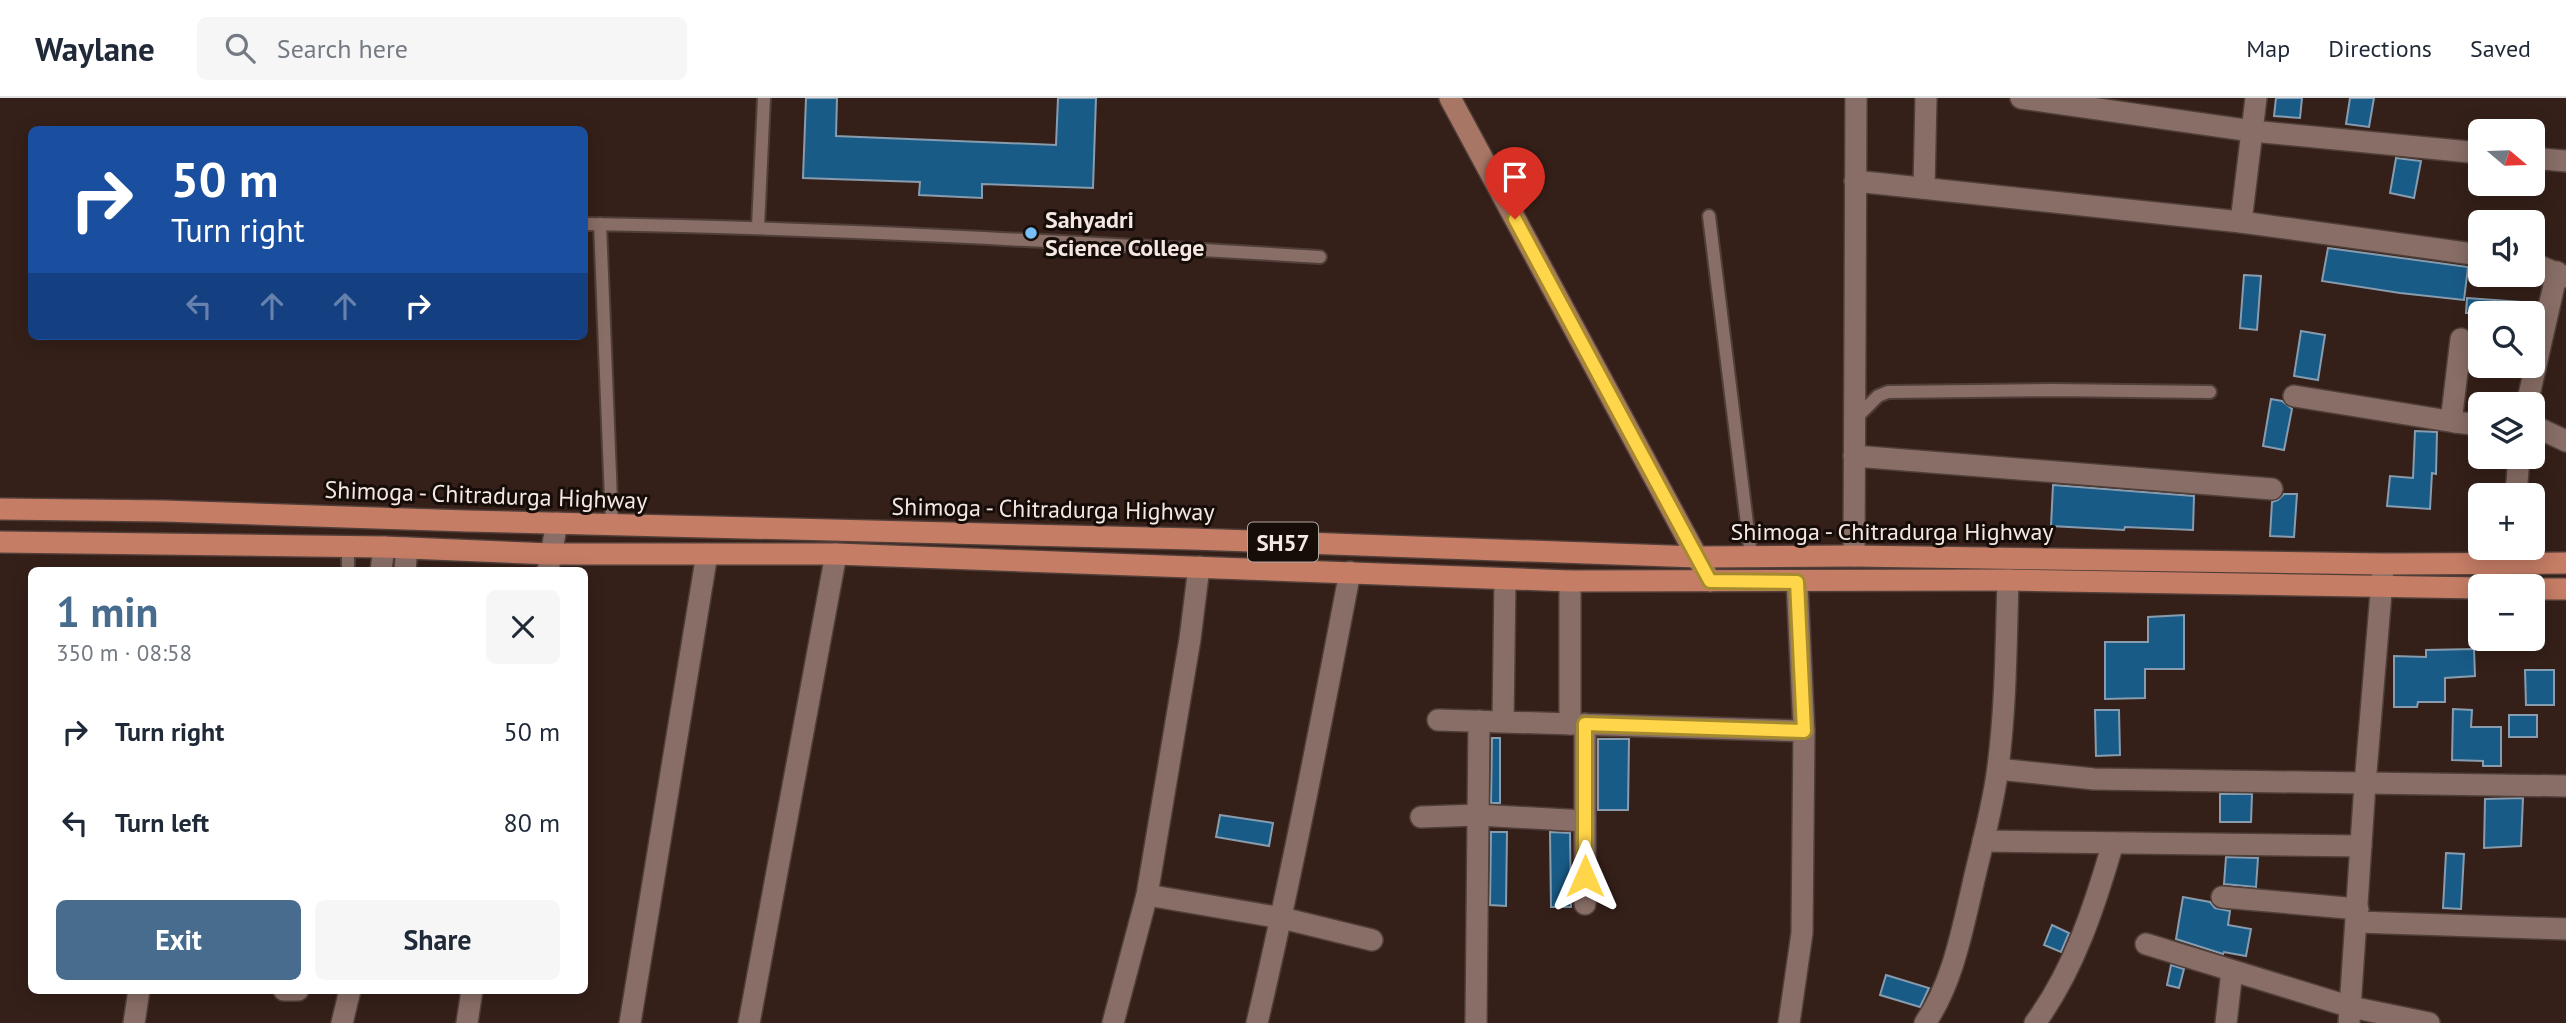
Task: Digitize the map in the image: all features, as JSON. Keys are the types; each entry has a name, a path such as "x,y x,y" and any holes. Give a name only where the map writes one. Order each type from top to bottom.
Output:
{"main road":[{"name":"Shimoga - Chitradurga Highway","path":"0,509 164,511 1192,539 1696,557 1854,556 2384,564 2468,559"},
{"name":"Shimoga - Chitradurga Highway","path":"0,542 384,547 549,562 707,554 836,554 1570,581 2008,580 2468,588"},
{"name":"Shimoga - Chitradurga Highway","path":"2543,560 2566,563"},
{"path":"2545,589 2566,589"}],"street":[{"path":"1450,98 1710,581"},
{"path":"1854,556 1856,98"},
{"path":"1924,188 1926,98"},
{"path":"2021,98 2252,131 2468,152"},
{"path":"2241,222 2256,98"},
{"path":"2545,159 2566,161"},
{"path":"1855,181 2241,222 2468,253"},
{"path":"2530,392 2562,275 2545,268"},
{"path":"2455,422 2452,414 2461,339"},
{"path":"2294,396 2468,424"},
{"path":"2545,431 2566,440"},
{"path":"1854,456 2272,489"},
{"path":"549,562 557,523"},
{"path":"381,567 384,547"},
{"path":"405,567 407,548"},
{"path":"630,1023 707,554"},
{"path":"749,1023 836,554"},
{"path":"2350,1015 2365,784 2384,564"},
{"path":"1113,1023 1147,895 1190,639 1199,568"},
{"path":"1257,1023 1282,918 1350,572"},
{"path":"1503,722 1505,579"},
{"path":"1925,1023 1939,999 1954,959 1998,769 2004,699 2008,580"},
{"path":"1570,581 1585,821 1585,904"},
{"path":"1789,1023 1802,933 1804,731 1797,582"},
{"path":"1438,720 1804,731"},
{"path":"1476,1023 1479,721"},
{"path":"1998,769 2094,779 2566,786"},
{"path":"1421,817 1478,815 1585,821"},
{"path":"1983,841 2361,846"},
{"path":"2035,1023 2061,982 2101,885 2113,843"},
{"path":"1147,895 1282,918 1373,940"},
{"path":"2222,897 2357,915 2566,929"},
{"path":"2147,944 2232,971 2350,1015 2430,1023"},
{"path":"2226,1023 2232,971"},
{"path":"134,1023 138,994"},
{"path":"342,1023 348,994"},
{"path":"467,1023 471,994"}],"lane":[{"path":"758,227 764,98"},
{"path":"1709,216 1751,556"},
{"path":"588,224 758,227 993,237 1320,257"},
{"path":"600,224 612,525"},
{"path":"1854,421 1878,396 1888,392 2210,392"},
{"path":"348,548 348,567"}],"building":[{"path":"806,98 837,98 836,136 1056,145 1058,98 1096,98 1093,188 982,184 982,198 919,195 920,182 803,178"},
{"path":"2276,98 2302,98 2300,118 2274,116"},
{"path":"2350,98 2374,98 2369,127 2346,124"},
{"path":"2396,158 2421,161 2414,198 2390,193"},
{"path":"2328,248 2468,267 2464,300 2322,281"},
{"path":"2244,275 2261,276 2257,330 2240,328"},
{"path":"2467,298 2508,301 2468,301 2466,313"},
{"path":"2301,331 2325,335 2318,380 2294,376"},
{"path":"2271,399 2282,401 2292,409 2284,450 2263,446"},
{"path":"2415,431 2437,432 2436,474 2432,473 2430,509 2387,506 2390,476 2413,478"},
{"path":"2053,485 2194,496 2193,530 2051,526"},
{"path":"2284,494 2297,494 2294,537 2270,536 2272,502"},
{"path":"2184,615 2184,669 2145,669 2145,698 2105,699 2105,642 2148,642 2148,617"},
{"path":"2426,650 2474,651 2475,676 2445,678 2445,702 2418,702 2417,707 2394,707 2394,656 2426,657"},
{"path":"2525,670 2554,670 2554,705 2526,705"},
{"path":"2453,709 2472,710 2471,727 2501,727 2501,766 2483,766 2483,761 2452,760"},
{"path":"2095,710 2119,710 2120,755 2096,756"},
{"path":"2509,715 2537,715 2537,737 2509,737"},
{"path":"1492,738 1500,738 1500,803 1491,803"},
{"path":"1598,739 1629,739 1628,810 1598,810"},
{"path":"2220,794 2252,794 2251,822 2220,822"},
{"path":"2523,798 2521,846 2484,848 2485,799"},
{"path":"1220,815 1273,823 1269,846 1216,837"},
{"path":"1491,832 1507,832 1506,906 1490,905"},
{"path":"1550,832 1570,833 1571,907 1551,907"},
{"path":"2446,853 2464,854 2461,909 2443,908"},
{"path":"2226,857 2258,858 2256,887 2224,884"},
{"path":"2183,897 2210,902 2215,908 2230,911 2228,925 2251,929 2246,956 2223,954 2176,939"},
{"path":"2052,925 2069,933 2061,952 2044,945"},
{"path":"2171,965 2184,969 2179,988 2167,985"},
{"path":"1886,975 1929,988 1920,1007 1880,995"}],"place":[{"name":"Sahyadri Science College","path":"1031,233"}],"route":[{"path":"1515,219 1710,581 1797,582 1804,731 1585,724 1585,876"}]}
